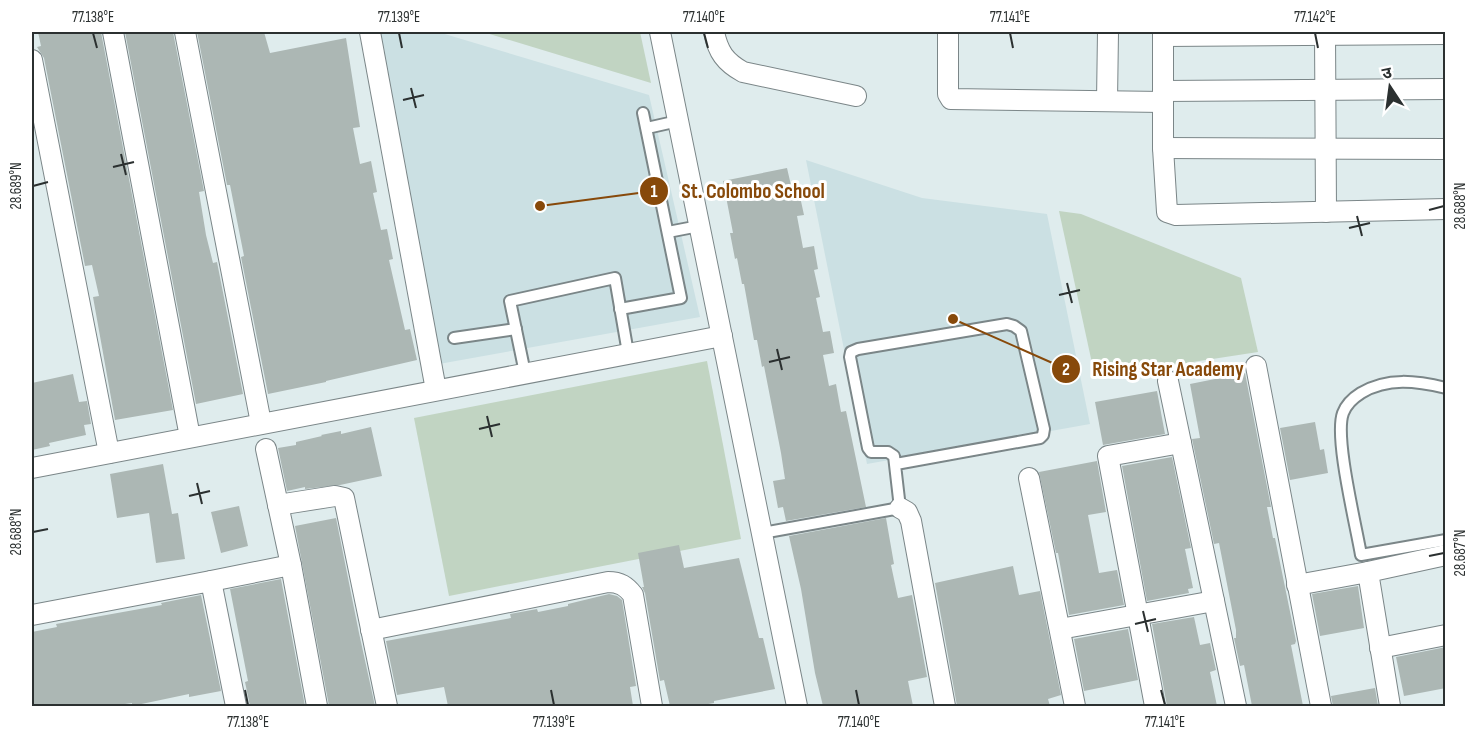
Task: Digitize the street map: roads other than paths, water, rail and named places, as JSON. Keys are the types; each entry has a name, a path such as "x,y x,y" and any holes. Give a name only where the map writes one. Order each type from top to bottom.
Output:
{"street":[{"path":"113,32 190,437"},
{"path":"185,32 317,706"},
{"path":"369,32 436,390"},
{"path":"660,32 797,706"},
{"path":"714,32 721,54 730,65 743,72 856,96"},
{"path":"948,32 948,94 951,99 1107,101 1163,96 1325,90 1446,89"},
{"path":"1107,101 1108,32"},
{"path":"1325,33 1326,212"},
{"path":"1446,34 1163,34 1163,148 1166,208 1171,215 1446,209"},
{"path":"32,60 109,453"},
{"path":"1163,148 1446,149"},
{"path":"32,468 190,437 263,436 436,390 722,336"},
{"path":"1256,366 1296,585 1321,706"},
{"path":"1168,381 1236,706"},
{"path":"1155,706 1108,456 1181,442"},
{"path":"1029,478 1075,706"},
{"path":"278,505 335,496 344,498 387,706"},
{"path":"900,508 907,512 911,521 945,706"},
{"path":"1296,585 1446,555"},
{"path":"32,615 291,565"},
{"path":"1368,572 1390,706"},
{"path":"211,581 234,706"},
{"path":"371,630 617,582 633,595 652,706"},
{"path":"1060,629 1214,601"},
{"path":"1380,648 1446,635"}],"lane":[{"path":"620,309 681,298 644,113"},
{"path":"647,128 678,121"},
{"path":"668,232 699,226"},
{"path":"525,373 510,301 615,279 628,354"},
{"path":"762,533 900,508 894,456 888,452 871,452 868,448 850,357 851,352 1007,324 1014,326 1020,332 1023,340 1044,429 1043,435 1040,438 896,464"},
{"path":"454,339 516,329"},
{"path":"1446,388 1424,383 1396,381 1373,386 1353,398 1343,413 1340,435 1361,555 1446,540"}],"place":[{"name":"St. Colombo School","path":"540,206"},
{"name":"Rising Star Academy","path":"953,319"}]}
